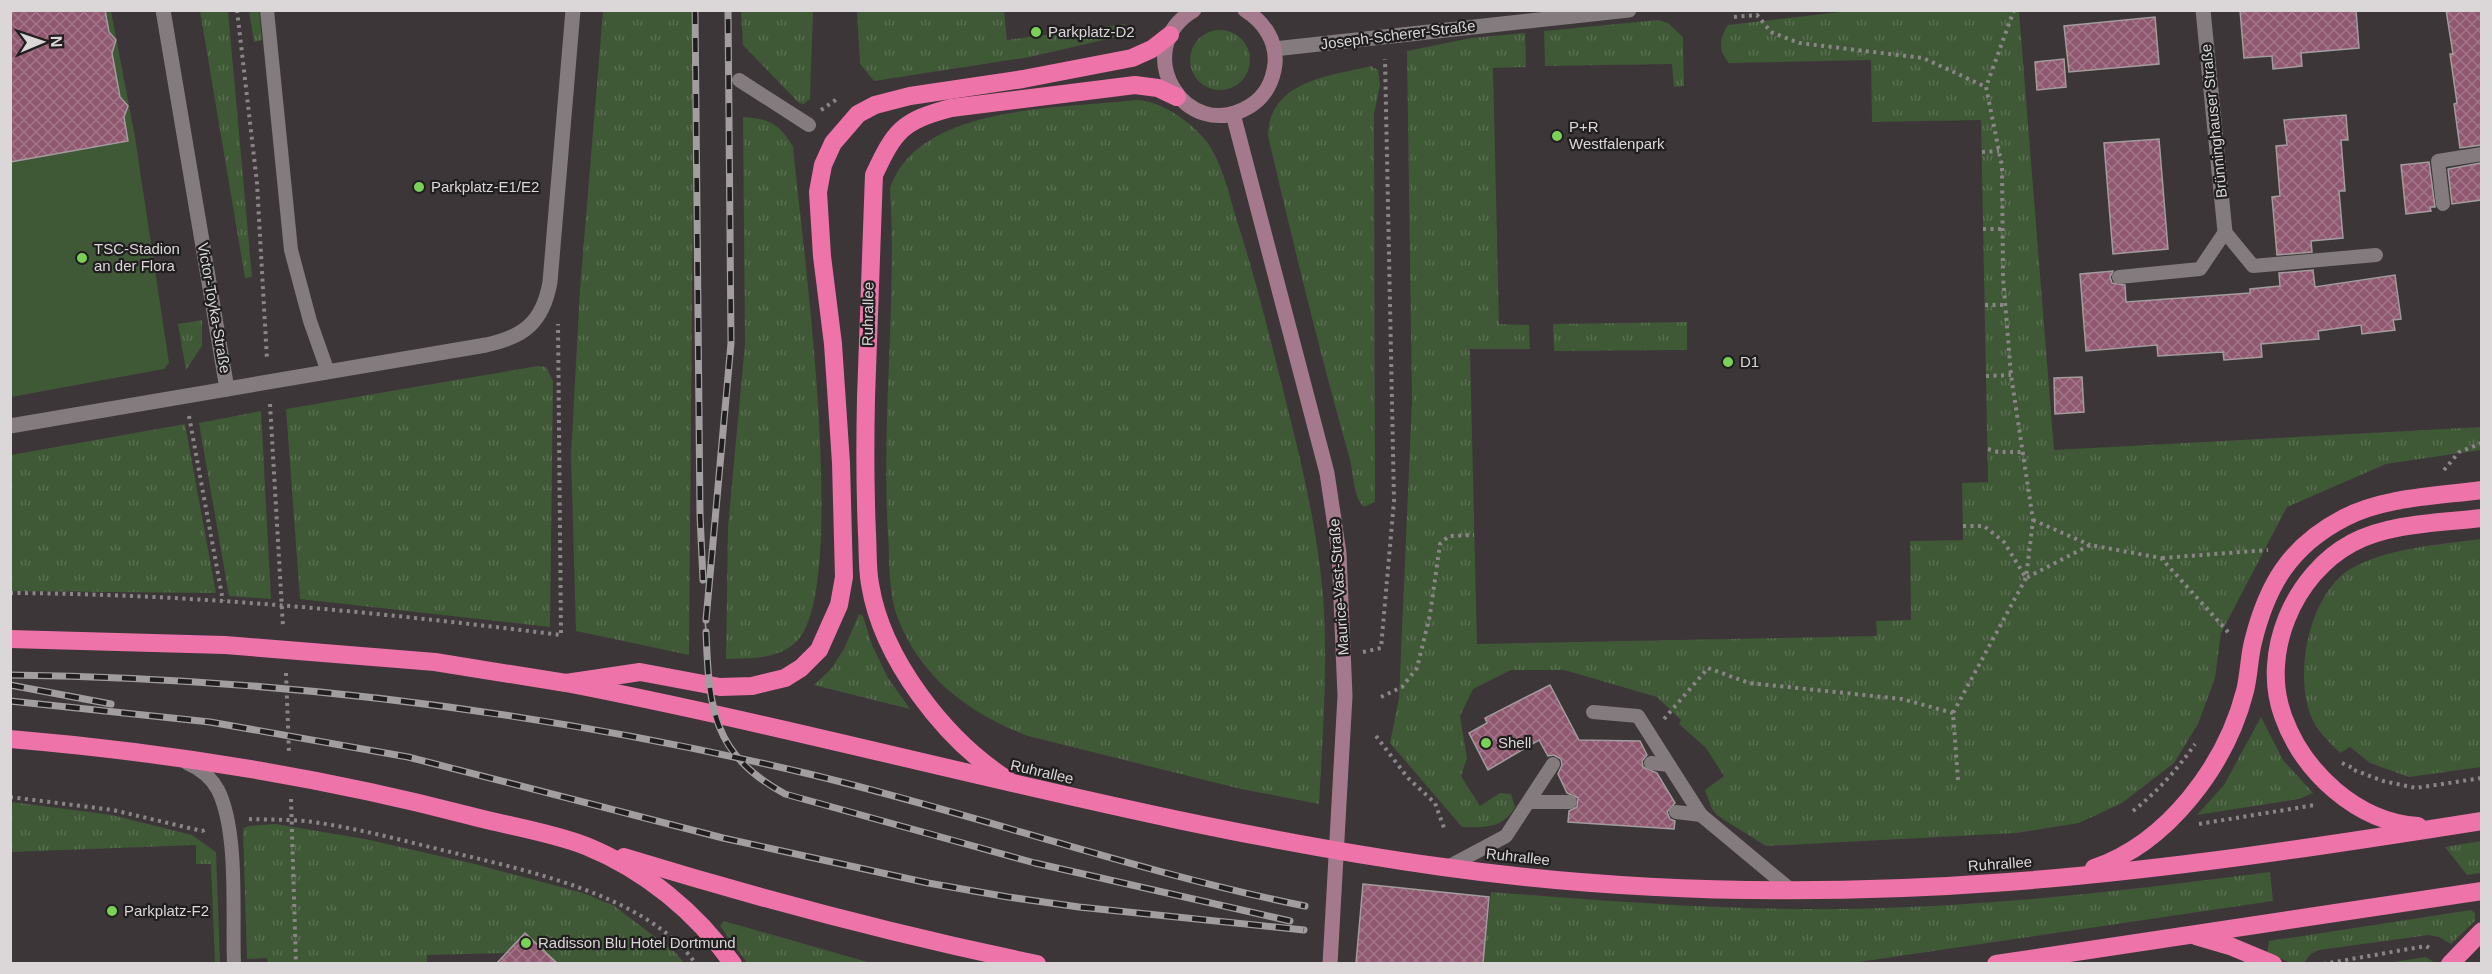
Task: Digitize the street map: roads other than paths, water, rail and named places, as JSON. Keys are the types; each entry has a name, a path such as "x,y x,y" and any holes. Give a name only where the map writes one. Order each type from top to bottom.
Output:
{"highway":[{"path":"10,639 235,646 435,663 566,683 640,672 720,687 752,686 785,678 801,668 819,650 839,605 844,578 844,532 833,344 822,256 818,192 823,165 833,143 847,123 875,105 910,96 1023,79 1132,58 1152,49 1170,35"},
{"path":"1017,785 975,755 936,715 915,689 882,626 870,584 864,472 874,175 888,145 903,126 923,115 942,110 1135,85 1158,88 1178,97"},
{"path":"2071,876 2100,866 2147,839 2194,792 2214,766 2230,735 2246,690 2253,643 2264,605 2278,574 2300,547 2346,517 2374,508 2399,501 2481,490"},
{"path":"2441,828 2409,825 2362,811 2334,789 2314,767 2297,745 2282,715 2277,680 2280,640 2291,608 2307,580 2329,558 2353,542 2383,531 2481,518"},
{"name":"Ruhrallee","path":"566,683 684,706 1222,831 1446,868 1612,885 1791,890 1975,884 2186,864 2481,821"},
{"path":"10,739 178,759 324,782 432,806 585,846 759,898 919,939 1037,963"},
{"path":"585,846 655,884 685,908 716,940 733,963"},
{"path":"1996,963 2481,891"},
{"path":"2450,963 2481,931"},
{"path":"2182,935 2212,940 2273,963"}],"main road":[{"path":"1194,10 1180,21 1170,35 1164,58 1165,72 1178,97 1195,110 1211,115 1233,114 1254,103 1263,94 1274,70 1274,49 1262,24 1245,10"},
{"name":"Maurice-Vast-Straße","path":"1233,114 1327,473 1339,553 1344,627 1341,796 1330,963"}],"street":[{"name":"Victor-Toyka-Straße","path":"10,426 227,389 163,10"},
{"path":"227,389 508,340 527,330 547,300 550,282 573,10"},
{"name":"Joseph-Scherer-Straße","path":"1274,49 1629,10"},
{"name":"Brünninghauser Straße","path":"2203,10 2225,232"}],"lane":[{"path":"267,10 291,250 310,321 328,372"},
{"path":"739,80 809,125"},
{"path":"2443,204 2438,161 2481,154"},
{"path":"2119,277 2200,269 2225,232 2253,266 2376,255"},
{"path":"1593,712 1638,716 1701,815 1791,890"},
{"path":"178,759 206,773 218,790 228,824 234,963"},
{"path":"1652,763 1669,765"},
{"path":"1446,868 1506,836 1553,764"},
{"path":"1529,802 1570,802"},
{"path":"1676,812 1701,815"}],"tram line":[{"path":"705,619 706,632"}],"railway":[{"path":"695,10 700,515 703,580"},
{"path":"706,620 731,343 728,10"},
{"path":"706,632 709,684 719,726 729,745 742,762 761,779 785,794 1035,863 1290,921"},
{"path":"10,675 210,683 311,691 410,702 609,732 805,773 1117,860 1305,906"},
{"path":"10,685 111,704"},
{"path":"10,701 210,722 408,757 723,838 928,883 1079,907 1304,930"}],"place":[{"name":"Parkplatz-D2","path":"1036,32"},
{"name":"P+R Westfalenpark","path":"1557,136"},
{"name":"Parkplatz-E1/E2","path":"419,187"},
{"name":"TSC-Stadion an der Flora","path":"82,258"},
{"name":"D1","path":"1728,362"},
{"name":"Shell","path":"1486,743"},
{"name":"Parkplatz-F2","path":"112,911"},
{"name":"Radisson Blu Hotel Dortmund","path":"526,943"}]}
